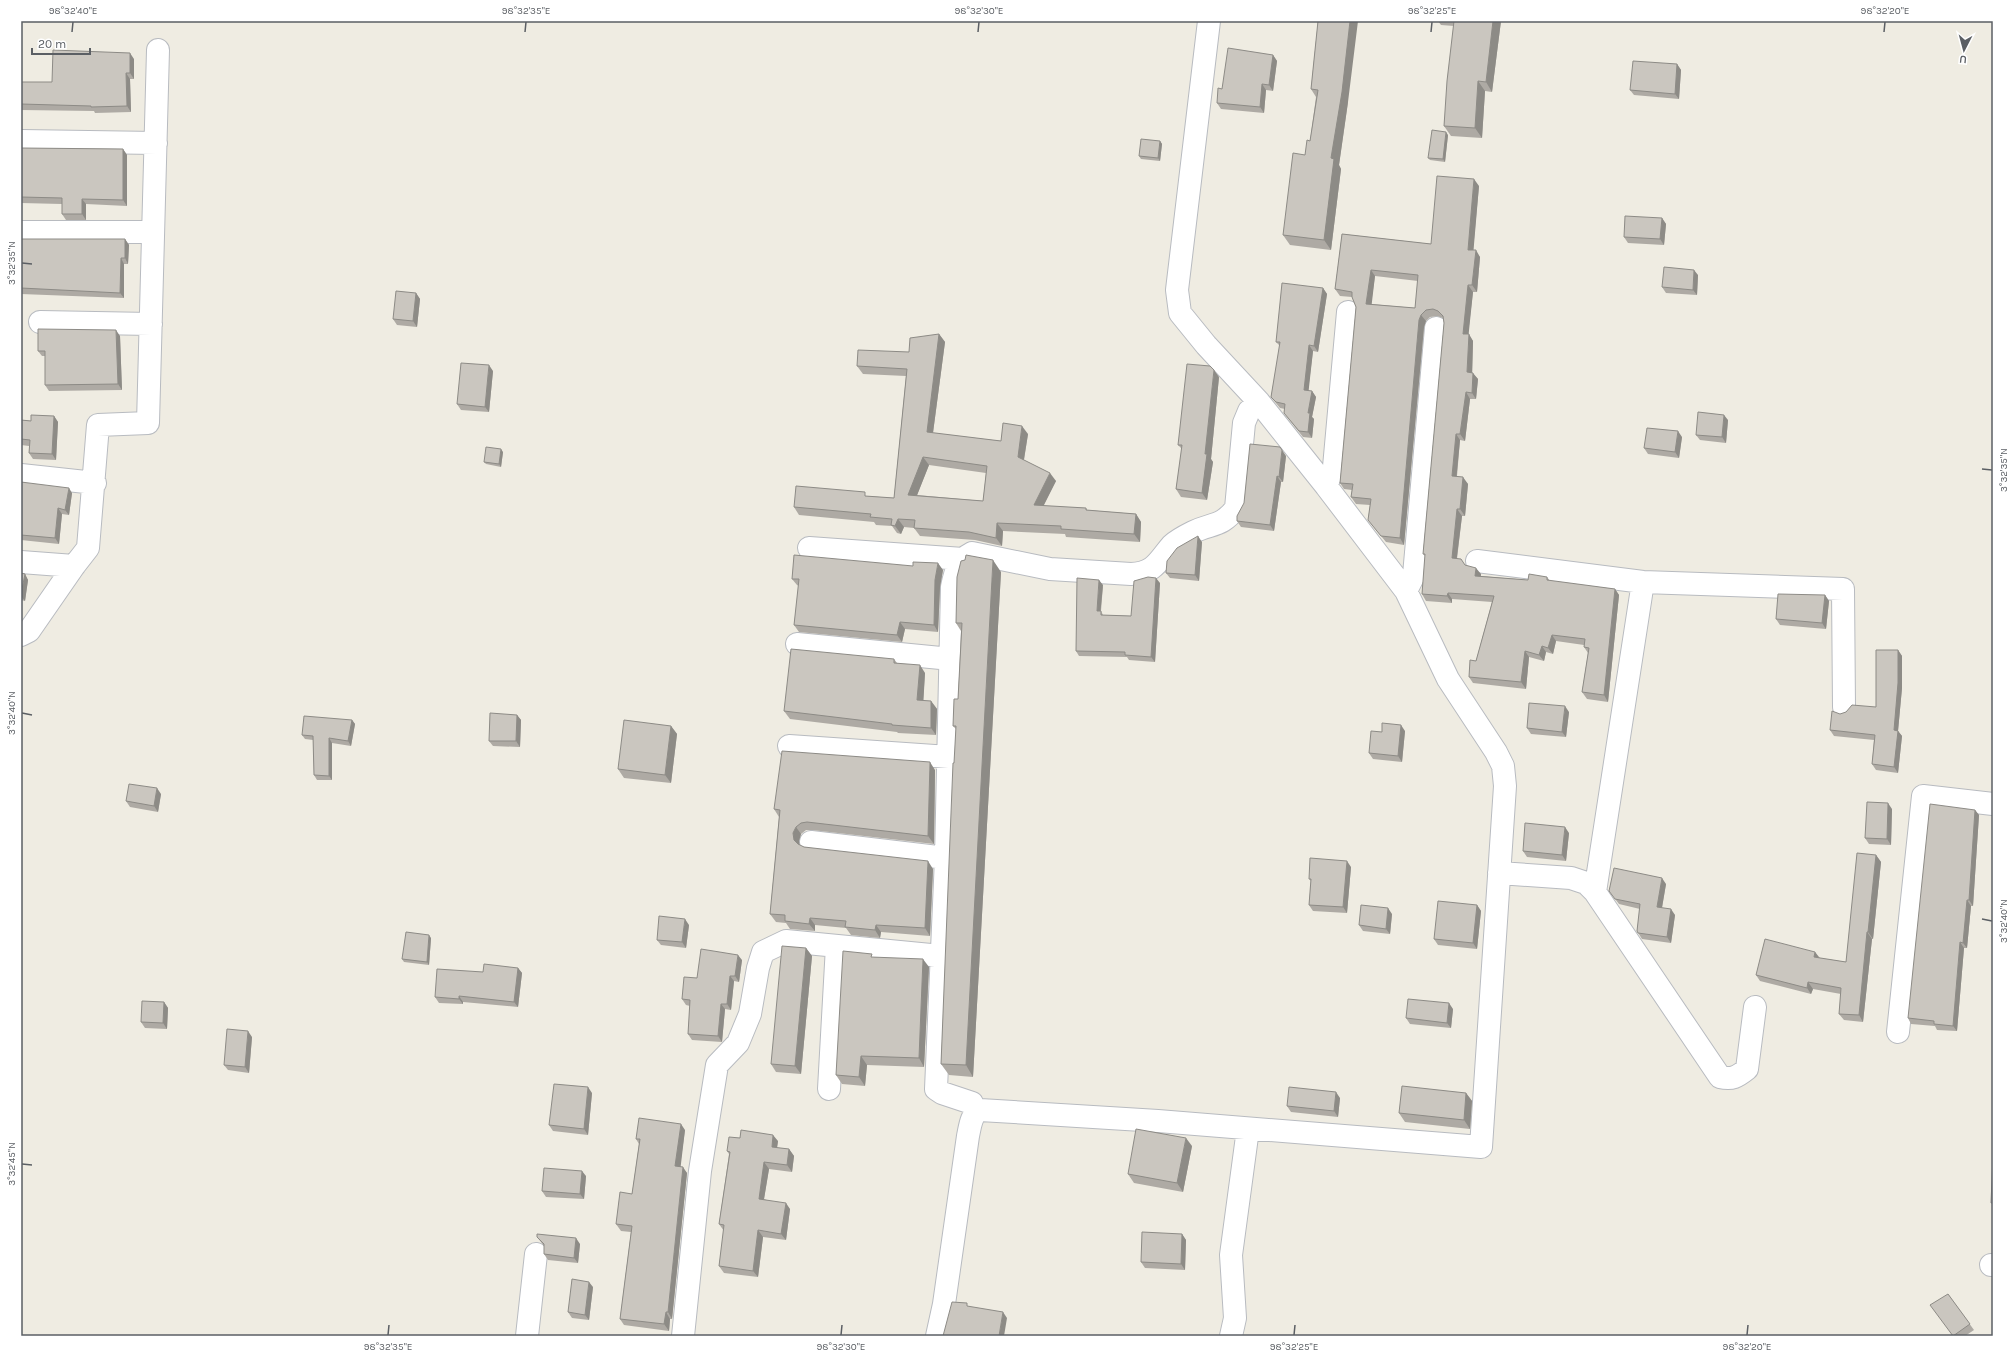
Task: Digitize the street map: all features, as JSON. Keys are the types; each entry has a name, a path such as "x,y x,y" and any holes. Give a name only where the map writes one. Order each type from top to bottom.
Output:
{"street":[{"path":"937,1336 944,1304 968,1136 972,1118 976,1112 980,1110 1158,1121 1481,1147 1505,786 1503,766 1448,679 1406,591 1326,486 1259,402 1206,345 1180,313 1178,301 1209,21"},
{"path":"21,635 29,631 88,548 95,483 98,425 148,423 158,50"},
{"path":"21,141 156,143"},
{"path":"21,232 153,232"},
{"path":"1326,486 1334,467 1348,312"},
{"path":"40,322 150,324"},
{"path":"1406,591 1414,575 1436,328"},
{"path":"976,1112 972,1103 942,1093 936,1088 946,858 952,587 955,572 962,559 972,553 1050,569 1131,574 1143,573 1151,570 1174,544 1194,531 1229,518 1236,508 1244,423 1249,410 1259,402"},
{"path":"21,475 95,483"},
{"path":"809,548 962,559"},
{"path":"1477,561 1643,582 1843,589 1844,707"},
{"path":"21,562 74,566"},
{"path":"1595,892 1643,582"},
{"path":"797,644 951,659"},
{"path":"789,746 948,758"},
{"path":"1898,1032 1923,796 1993,804"},
{"path":"811,842 946,858"},
{"path":"1500,872 1571,878 1586,883 1595,892 1720,1078 1729,1079 1738,1077 1747,1069 1755,1007"},
{"path":"683,1336 700,1171 717,1065 738,1043 750,1014 758,968 763,952 786,941 941,956"},
{"path":"829,1089 837,946"},
{"path":"1232,1336 1235,1318 1231,1255 1248,1128"},
{"path":"526,1336 536,1254"}],"building":[{"path":"1318,21 1350,21 1342,92 1331,158 1334,159 1324,240 1283,235 1293,153 1305,155 1307,140 1310,141 1318,90 1311,89"},
{"path":"1454,21 1493,21 1486,82 1478,81 1475,128 1444,126 1447,81"},
{"path":"1228,48 1273,55 1269,85 1262,84 1260,107 1217,103 1218,88 1222,89"},
{"path":"53,50 130,53 130,73 126,73 127,106 91,107 21,104 21,82 52,82"},
{"path":"1633,61 1677,64 1675,94 1630,90"},
{"path":"1432,130 1446,132 1443,159 1428,158"},
{"path":"1141,139 1160,141 1158,158 1139,156"},
{"path":"21,148 123,149 123,200 82,199 82,214 62,214 62,198 21,197"},
{"path":"1437,176 1474,179 1468,250 1476,250 1472,285 1468,285 1463,334 1469,334 1467,372 1473,373 1472,393 1466,392 1460,434 1456,434 1452,476 1463,477 1460,509 1457,509 1452,558 1461,559 1465,565 1476,568 1475,576 1528,580 1529,574 1547,577 1547,580 1615,589 1604,695 1582,692 1589,648 1584,647 1585,639 1552,635 1548,648 1542,646 1539,655 1525,651 1521,682 1469,677 1470,660 1476,661 1494,596 1448,593 1447,596 1422,594 1425,554 1423,554 1444,323 1443,316 1438,311 1433,309 1426,310 1421,315 1419,320 1400,538 1381,536 1368,520 1371,499 1351,497 1353,484 1340,483 1356,307 1352,297 1352,292 1335,289 1342,234 1431,244","holes":["1371,270 1418,275 1415,308 1366,304"]},
{"path":"1625,216 1662,218 1660,239 1624,237"},
{"path":"21,239 125,239 125,258 121,258 120,293 21,288"},
{"path":"1664,267 1694,270 1693,290 1662,287"},
{"path":"1282,283 1323,288 1314,346 1309,345 1304,390 1312,391 1308,413 1310,413 1308,432 1299,431 1284,413 1285,404 1276,402 1271,397 1280,342 1276,342"},
{"path":"396,291 416,293 413,321 393,319"},
{"path":"38,329 116,330 118,384 45,385 45,351 38,351"},
{"path":"939,334 927,432 1001,441 1003,423 1022,426 1018,457 1050,473 1034,505 1086,508 1086,510 1136,514 1134,534 1061,529 1061,526 997,523 996,538 969,532 914,528 915,520 898,519 895,526 891,525 892,519 870,517 871,514 794,507 796,486 865,492 865,496 894,498 907,369 857,366 858,350 909,352 910,338","holes":["923,457 987,466 983,501 908,495"]},
{"path":"461,363 489,365 485,407 457,404"},
{"path":"1187,364 1210,366 1214,370 1202,493 1176,489 1182,445 1178,445"},
{"path":"1698,412 1724,415 1722,437 1696,435"},
{"path":"31,415 54,416 52,454 29,453 30,440 21,439 21,420 31,421"},
{"path":"1647,428 1678,431 1675,452 1644,448"},
{"path":"1250,444 1280,447 1282,450 1279,477 1277,476 1270,525 1237,521 1237,516 1244,503"},
{"path":"486,447 501,449 499,464 484,462"},
{"path":"21,482 69,488 65,510 58,508 55,538 21,535"},
{"path":"1198,536 1195,575 1166,573 1167,561 1177,548"},
{"path":"794,555 913,566 913,562 938,563 935,580 934,625 900,622 897,635 794,625 799,579 792,579"},
{"path":"966,555 993,560 966,1065 941,1064 953,763 956,726 953,726 954,699 958,699 962,623 956,623 957,577 961,561 965,560"},
{"path":"21,573 25,574 21,594"},
{"path":"1148,577 1156,578 1151,657 1125,655 1125,652 1076,651 1077,578 1099,580 1097,611 1101,611 1101,615 1131,616 1134,581"},
{"path":"1778,594 1825,595 1822,623 1776,619"},
{"path":"791,649 894,659 894,663 920,665 917,700 931,701 931,728 892,725 784,711"},
{"path":"1876,650 1898,650 1898,683 1894,730 1898,731 1894,767 1872,764 1875,735 1830,730 1832,711 1840,714 1846,712 1852,705 1876,707"},
{"path":"1529,703 1565,706 1562,732 1527,728"},
{"path":"490,713 517,715 516,741 489,741"},
{"path":"304,716 352,720 348,741 329,738 329,776 314,775 313,736 302,735"},
{"path":"624,720 671,726 665,775 618,769"},
{"path":"1382,723 1401,725 1398,756 1369,753 1371,731 1382,732"},
{"path":"782,751 930,762 928,836 807,822 801,823 796,827 793,833 794,840 804,847 928,861 925,928 876,925 875,930 845,927 846,921 810,918 809,924 785,921 785,915 770,914 780,810 774,809"},
{"path":"129,784 157,788 154,806 126,801"},
{"path":"1867,802 1888,803 1887,839 1865,838"},
{"path":"1930,804 1975,810 1969,900 1967,900 1963,943 1960,942 1953,1026 1934,1024 1934,1021 1908,1018"},
{"path":"1525,823 1565,827 1562,855 1523,851"},
{"path":"1857,853 1876,855 1859,1015 1839,1014 1841,988 1808,982 1807,988 1756,975 1765,939 1815,952 1814,957 1846,962"},
{"path":"1310,858 1347,861 1343,907 1309,905 1311,879 1309,879"},
{"path":"1614,868 1662,878 1657,907 1671,909 1667,937 1638,933 1640,904 1615,899 1609,891"},
{"path":"1438,901 1477,905 1473,943 1434,939"},
{"path":"1361,905 1388,908 1386,929 1359,925"},
{"path":"659,916 685,919 682,942 657,940"},
{"path":"406,932 429,935 427,962 402,959"},
{"path":"782,946 806,948 795,1066 771,1064"},
{"path":"701,949 738,955 735,976 730,976 727,1004 721,1004 718,1036 688,1034 690,1000 682,999 684,977 697,978"},
{"path":"843,951 872,954 871,957 923,959 919,1058 861,1056 859,1077 836,1075"},
{"path":"484,964 518,968 514,1002 459,996 459,999 435,997 437,969 483,972"},
{"path":"1408,999 1449,1003 1447,1023 1406,1018"},
{"path":"142,1001 164,1002 163,1023 141,1022"},
{"path":"227,1029 248,1031 245,1067 224,1065"},
{"path":"554,1084 588,1087 584,1129 549,1125"},
{"path":"1402,1086 1466,1093 1464,1120 1399,1113"},
{"path":"1289,1087 1336,1092 1334,1111 1287,1106"},
{"path":"639,1118 681,1124 675,1166 683,1167 668,1312 666,1312 664,1324 620,1319 632,1226 616,1224 620,1192 632,1194 640,1139 636,1139"},
{"path":"1136,1129 1186,1138 1177,1183 1128,1174"},
{"path":"741,1130 773,1135 772,1147 789,1149 787,1165 764,1162 759,1199 786,1203 781,1234 758,1230 753,1271 719,1266 724,1225 719,1224 730,1152 727,1151 729,1137 740,1138"},
{"path":"1993,1156 1993,1203 1991,1203"},
{"path":"544,1168 582,1171 580,1194 542,1191"},
{"path":"1142,1232 1182,1234 1181,1264 1141,1262"},
{"path":"537,1234 576,1238 574,1258 544,1254 544,1244 537,1237"},
{"path":"572,1279 589,1282 585,1315 568,1312"},
{"path":"1948,1294 1970,1324 1953,1336 1930,1305"},
{"path":"952,1302 967,1303 967,1306 1003,1312 999,1336 943,1336"}]}
